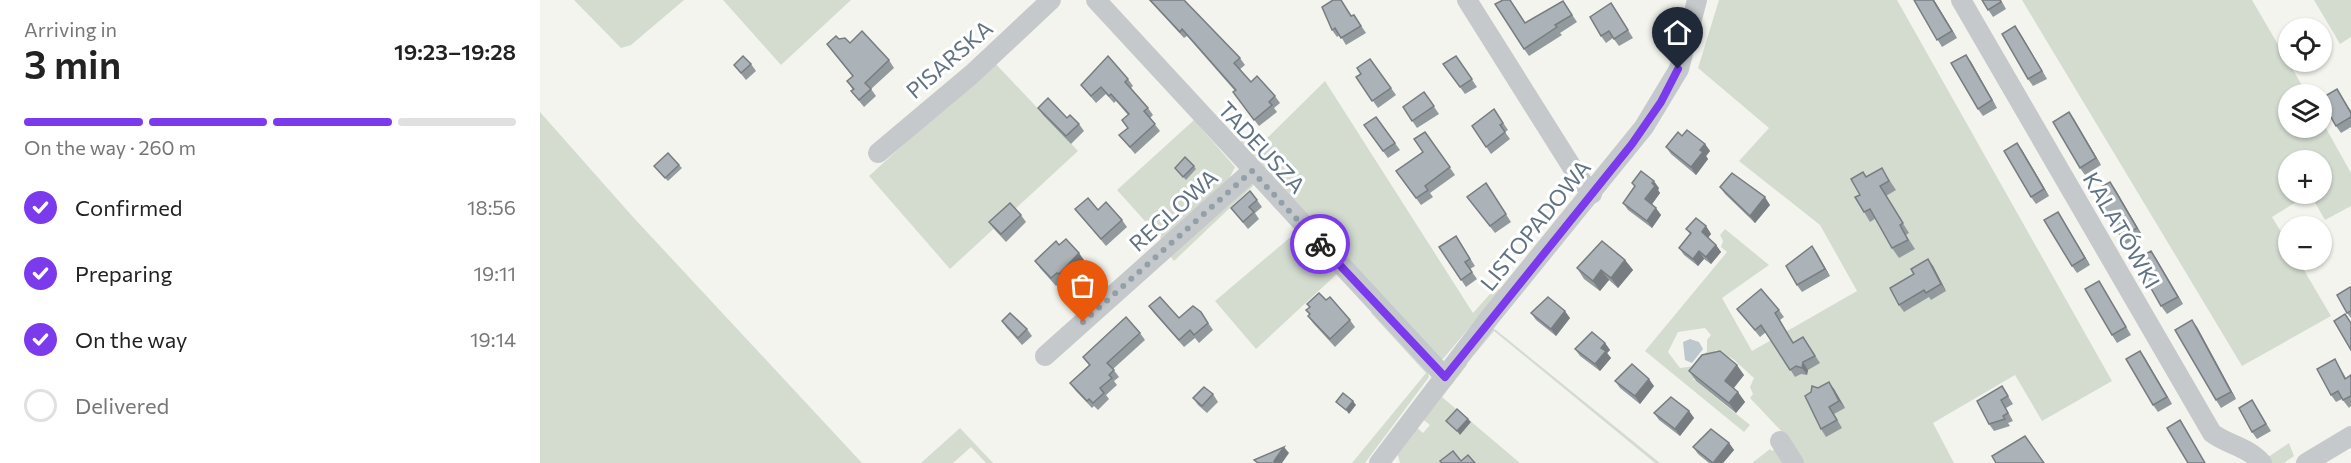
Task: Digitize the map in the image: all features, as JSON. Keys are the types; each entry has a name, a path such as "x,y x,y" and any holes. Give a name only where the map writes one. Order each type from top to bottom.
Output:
{"street":[{"name":"PISARSKA","path":"878,153 972,74 1051,0"},
{"name":"TADEUSZA","path":"1096,0 1445,377"},
{"path":"1467,0 1577,175 1592,194"},
{"name":"LISTOPADOWA","path":"1386,460 1445,377 1632,144 1672,82 1683,55 1697,0"},
{"name":"KALATÓWKI","path":"1960,0 2212,433 2223,441 2247,450 2262,463"},
{"name":"REGLOWA","path":"1045,356 1252,171"},
{"path":"2306,463 2351,436"},
{"path":"1780,441 1794,463"}],"shaded area":[{"path":"574,0 684,0 631,45 621,48"},
{"path":"723,0 851,0 781,65"},
{"path":"1719,0 1897,0 2112,381 2042,421 2015,375 1933,423 1954,463 1803,463 1786,436 1750,398 1753,394 1750,387 1754,378 1733,359 1716,350 1693,379 1750,425 1744,432 1645,351 1727,252 1721,247 1723,241 1720,235 1725,229 1769,265 1722,298 1752,351 1857,291 1820,225 1739,161 1769,128 1698,68","holes":["1705,328 1711,335 1707,340 1707,351 1694,366 1680,368 1668,352 1678,332"]},
{"path":"2022,0 2252,0 2278,44 2278,72 2294,72 2301,84 2278,84 2278,138 2331,138 2351,173 2351,206 2332,216 2323,216 2316,204 2332,204 2332,150 2278,150 2278,204 2293,204 2272,217 2278,227 2278,270 2304,270 2331,316 2242,366"},
{"path":"2314,0 2351,0 2351,37 2340,44 2332,30 2332,18 2325,18"},
{"path":"994,62 1078,151 950,269 869,176"},
{"path":"1325,81 1473,313 1498,285 1500,291 1443,359 1439,359 1240,142 1246,137 1257,148"},
{"path":"540,112 633,217 862,463 540,463"},
{"path":"1194,120 1235,167 1229,179 1162,240 1117,190"},
{"path":"1249,183 1254,185 1174,261 1166,251"},
{"path":"1300,229 1339,272 1256,349 1215,301"},
{"path":"1373,309 1427,369 1429,377 1365,463 1352,463 1426,373 1371,313"},
{"path":"1492,328 1660,463 1655,463 1494,331 1474,355 1472,353"},
{"path":"1690,339 1699,342 1703,349 1692,363 1685,360 1683,342"},
{"path":"1463,361 1467,365 1442,397 1520,463 1400,463 1397,452 1414,425 1423,433 1430,425 1421,418"},
{"path":"960,428 993,463 986,463 971,447 953,463 921,463"},
{"path":"2289,443 2294,456 2284,463 2272,463 2268,457"},
{"path":"1778,446 1790,463 1752,463 1770,449 1772,451"}],"building":[{"path":"1150,0 1184,0 1240,58 1234,63 1251,82 1257,76 1275,96 1269,102 1272,105 1254,120 1233,92 1236,90 1182,29 1180,32"},
{"path":"1333,0 1341,0 1351,16 1354,15 1361,26 1341,38 1335,28 1332,30 1322,7"},
{"path":"1503,0 1510,0 1525,23 1563,1 1572,15 1524,49 1495,4"},
{"path":"1914,0 1933,0 1952,31 1937,40"},
{"path":"1982,0 2000,0 2001,2 1988,10"},
{"path":"1611,3 1628,30 1614,39 1609,31 1601,36 1590,17"},
{"path":"2015,26 2042,71 2028,79 2002,34"},
{"path":"862,31 889,60 865,83 871,89 859,100 851,91 854,89 847,81 853,76 827,44 836,36 839,39 845,38 850,43"},
{"path":"1966,55 1992,100 1978,109 1951,63"},
{"path":"743,56 751,64 741,73 734,65"},
{"path":"1108,56 1128,79 1125,82 1148,108 1144,111 1155,124 1130,147 1119,135 1128,128 1122,120 1129,114 1111,94 1109,96 1101,87 1091,96 1081,85"},
{"path":"1456,56 1472,79 1460,87 1443,64"},
{"path":"1370,59 1391,88 1372,101 1356,77 1361,74 1357,68"},
{"path":"2337,89 2351,113 2351,117 2336,126 2332,119 2332,92"},
{"path":"1424,92 1434,106 1412,121 1403,107"},
{"path":"1048,98 1067,118 1070,115 1079,124 1066,136 1038,108"},
{"path":"1494,109 1503,123 1500,125 1505,132 1486,147 1472,126"},
{"path":"2069,112 2096,158 2080,168 2053,122"},
{"path":"1376,117 1395,143 1383,151 1364,125"},
{"path":"1687,130 1705,144 1700,150 1703,152 1691,167 1666,147 1678,132 1682,136"},
{"path":"1425,132 1450,167 1425,186 1428,190 1416,198 1396,171 1423,152 1414,139"},
{"path":"2017,143 2044,189 2031,197 2004,151"},
{"path":"668,153 679,165 665,178 654,166"},
{"path":"1185,157 1194,166 1183,177 1175,168"},
{"path":"1882,168 1889,181 1880,186 1903,223 1900,225 1908,240 1892,248 1870,209 1864,212 1855,197 1860,195 1851,179 1863,172 1866,177"},
{"path":"1641,171 1654,181 1652,183 1655,186 1645,199 1656,208 1647,221 1623,203 1635,186 1632,183"},
{"path":"1732,173 1765,197 1750,216 1720,187"},
{"path":"2110,182 2137,228 2121,237 2094,191"},
{"path":"1486,183 1506,214 1490,226 1467,197"},
{"path":"1250,191 1257,200 1249,207 1254,212 1243,222 1231,208"},
{"path":"1088,198 1098,210 1106,202 1122,220 1101,239 1075,209"},
{"path":"1010,203 1021,215 1001,234 989,222"},
{"path":"2058,212 2085,258 2072,266 2044,220"},
{"path":"1696,218 1706,226 1702,232 1716,245 1706,257 1699,251 1693,259 1679,248 1691,233 1686,229"},
{"path":"1456,236 1470,259 1465,262 1472,272 1461,280 1439,247"},
{"path":"1066,239 1079,253 1059,274 1051,278 1035,261 1056,241 1059,245"},
{"path":"1602,241 1625,260 1611,278 1601,270 1593,281 1577,268"},
{"path":"1812,246 1825,269 1797,285 1786,266"},
{"path":"2151,251 2178,297 2161,306 2135,260"},
{"path":"1928,259 1941,284 1926,293 1924,290 1899,305 1890,288 1914,274 1911,269"},
{"path":"2099,281 2126,327 2112,335 2085,289"},
{"path":"2350,287 2351,311 2347,313 2337,295"},
{"path":"1761,289 1779,310 1775,313 1793,343 1803,337 1815,356 1803,362 1802,368 1796,366 1790,370 1761,325 1755,330 1737,309"},
{"path":"1319,293 1326,300 1330,297 1350,320 1330,339 1308,316 1310,314 1306,310 1310,307 1307,304"},
{"path":"1160,297 1179,318 1193,306 1201,312 1208,323 1194,335 1190,330 1179,340 1149,306"},
{"path":"1548,297 1565,311 1551,329 1531,313"},
{"path":"1010,313 1027,329 1018,338 1002,321"},
{"path":"2345,314 2351,323 2351,350 2334,321"},
{"path":"1126,317 1140,333 1107,363 1114,370 1109,375 1112,378 1100,388 1104,393 1093,403 1089,399 1087,401 1070,383 1090,365 1083,357"},
{"path":"2192,320 2231,392 2216,400 2175,330"},
{"path":"1592,332 1605,343 1601,348 1606,351 1595,364 1575,349"},
{"path":"1720,351 1737,365 1725,381 1738,392 1729,403 1689,371 1702,355"},
{"path":"2140,351 2167,397 2153,405 2126,359"},
{"path":"2335,359 2345,379 2351,375 2351,396 2343,400 2338,391 2331,395 2317,369"},
{"path":"1632,364 1649,379 1635,396 1615,381"},
{"path":"1829,382 1839,401 1829,407 1837,420 1821,429 1805,396 1811,392 1812,386 1818,388"},
{"path":"2002,386 2008,396 2001,400 2008,413 2003,416 2005,419 1989,424 1977,401"},
{"path":"1204,387 1213,394 1202,406 1193,398"},
{"path":"1343,393 1353,401 1346,410 1336,402"},
{"path":"1671,397 1689,411 1675,429 1654,413"},
{"path":"2252,400 2266,424 2252,432 2239,408"},
{"path":"1457,409 1468,419 1457,431 1446,421"},
{"path":"2180,420 2205,463 2188,463 2167,428"},
{"path":"1711,429 1729,443 1713,463 1693,447"},
{"path":"2025,436 2044,463 1996,463 1992,456"},
{"path":"1284,447 1274,461 1276,463 1258,463 1254,460"},
{"path":"1453,451 1461,461 1468,455 1475,463 1442,463 1440,461"}],"way so far":[{"path":"1083,322 1252,171 1320,244"}],"route":[{"path":"1320,244 1445,377 1490,317 1632,144 1661,102 1678,69"}]}
